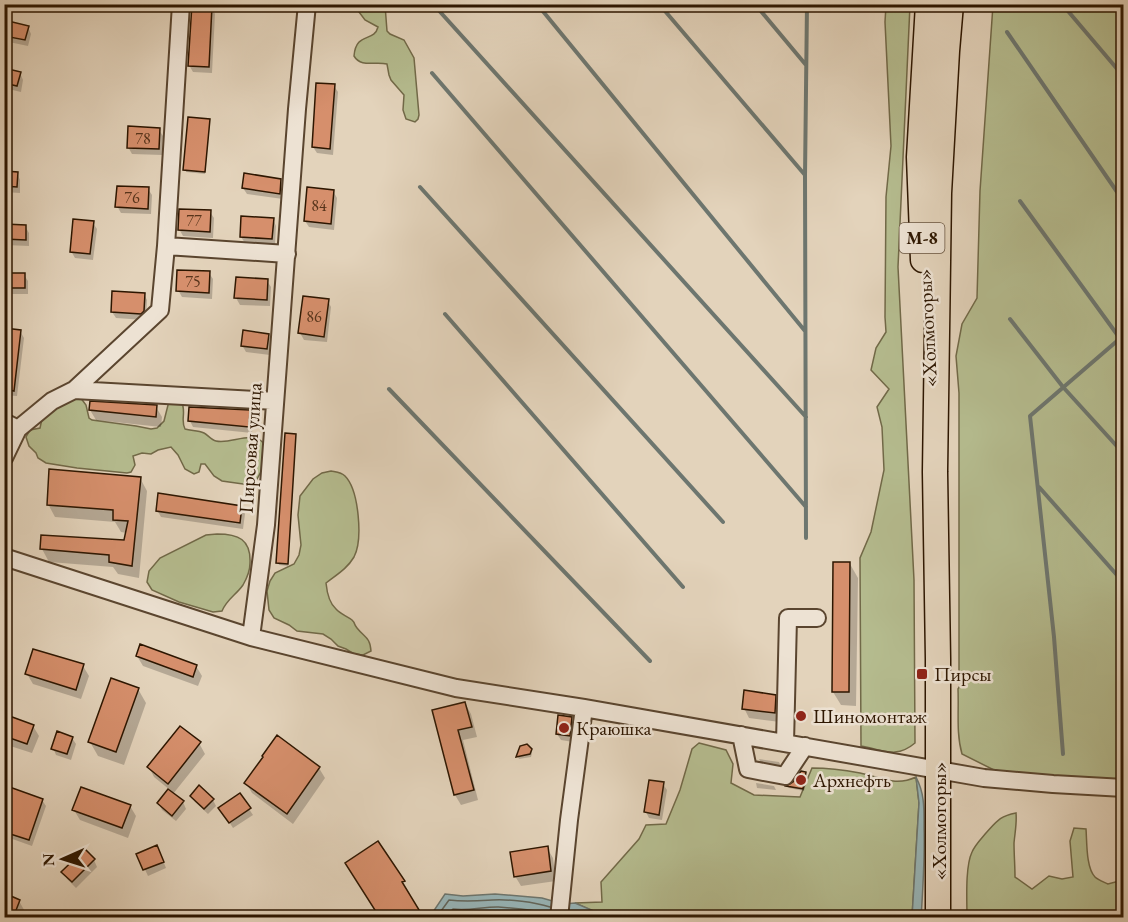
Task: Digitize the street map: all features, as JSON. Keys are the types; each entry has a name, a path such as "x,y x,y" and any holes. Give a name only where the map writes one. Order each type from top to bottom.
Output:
{"highway":[{"name":"«Холмогоры»","path":"928,4 919,157 924,302 935,472"},
{"name":"«Холмогоры»","path":"938,918 939,769 935,472 939,193 951,4"}],"street":[{"path":"4,458 11,426 74,390 159,310 166,246 181,4"},
{"name":"Пирсовая улица","path":"250,637 266,525 307,4"},
{"path":"166,246 287,254"},
{"path":"74,390 275,401"},
{"path":"4,557 250,637 456,688 785,742 984,778 1124,788"},
{"path":"785,742 788,618 817,618"},
{"path":"559,918 584,708"},
{"path":"741,735 748,769 784,776 805,746"}],"green space":[{"path":"377,4 385,5 387,31 404,40 414,58 419,115 415,122 406,119 403,110 404,95 391,80 387,64 364,63 354,56 358,43 373,35 378,27 365,20 359,12 362,8"},
{"path":"886,5 910,5 898,267 914,580 915,743 896,752 861,746 860,558 871,532 884,470 882,427 877,407 889,389 871,370 876,348 886,332 886,197 891,146"},
{"path":"993,5 1123,5 1123,782 1027,775 994,770 962,754 960,746 958,730 958,689 961,679 959,670 959,393 956,356 962,324 977,298 980,191"},
{"path":"80,397 92,420 151,429 157,428 164,421 168,405 172,400 181,401 185,429 202,432 213,440 222,442 249,438 261,441 266,446 263,468 257,479 250,485 222,481 214,476 205,464 201,464 199,472 194,474 185,469 171,447 151,454 142,453 133,456 135,465 131,472 127,473 46,463 38,458 29,446 26,437 30,430 40,428 42,419 61,401"},
{"path":"331,471 343,475 350,483 354,492 359,528 354,557 345,568 326,583 327,590 334,607 352,620 368,640 371,651 363,655 354,654 338,646 323,634 297,631 274,618 269,610 267,591 270,581 275,573 294,564 299,555 301,545 298,515 300,496 313,479 322,473"},
{"path":"206,535 231,535 242,540 246,543 250,555 246,580 222,611 213,612 179,602 152,590 147,582 149,571 160,558"},
{"path":"699,743 726,750 733,764 731,783 754,795 800,797 812,768 848,771 895,781 916,777 919,803 912,917 608,918 575,903 602,902 601,882 639,839 646,825 666,824 680,790 692,749"},
{"path":"1016,813 1015,877 1032,889 1049,876 1062,879 1073,877 1070,841 1074,828 1086,829 1088,861 1092,873 1099,880 1108,884 1123,880 1123,917 967,917 967,875 972,852 996,822 1002,817"}],"water":[{"path":"916,777 924,808 921,918 912,917 919,803"},
{"path":"445,894 463,896 495,894 542,898 563,904 575,903 608,917 429,918"}],"building":[{"path":"192,4 212,6 209,67 188,66"},
{"path":"4,20 29,26 25,40 4,36"},
{"path":"4,68 21,72 17,86 4,83"},
{"path":"316,83 335,84 330,149 312,147"},
{"path":"188,117 210,119 205,172 183,170"},
{"path":"128,126 160,128 159,149 127,148"},
{"path":"4,171 18,172 17,187 4,186"},
{"path":"244,173 281,179 280,194 242,188"},
{"path":"117,186 149,187 148,209 115,207"},
{"path":"307,187 334,190 331,224 304,221"},
{"path":"179,209 211,210 210,232 178,230"},
{"path":"241,216 274,218 272,239 240,237"},
{"path":"73,219 94,221 90,254 70,252"},
{"path":"4,224 26,225 26,240 4,239"},
{"path":"177,270 210,271 209,293 176,291"},
{"path":"4,273 25,273 25,288 4,288"},
{"path":"236,277 268,279 267,300 234,298"},
{"path":"112,291 145,293 144,311 141,314 111,312"},
{"path":"303,296 329,299 324,337 298,333"},
{"path":"4,328 21,330 14,391 4,389"},
{"path":"243,330 269,334 267,349 241,346"},
{"path":"90,401 157,405 156,417 89,410"},
{"path":"189,407 250,410 249,427 188,421"},
{"path":"285,433 296,434 288,564 276,563"},
{"path":"49,469 141,477 132,566 109,562 109,555 40,549 41,535 124,540 128,521 113,520 113,510 47,505"},
{"path":"158,493 242,506 240,523 156,511"},
{"path":"833,562 850,562 849,692 832,692"},
{"path":"140,644 197,665 193,677 136,656"},
{"path":"33,649 84,664 76,690 25,674"},
{"path":"111,678 139,688 116,752 88,742"},
{"path":"744,690 776,695 775,713 742,709"},
{"path":"465,702 472,727 458,730 474,790 454,795 432,710"},
{"path":"4,714 34,725 27,744 4,736"},
{"path":"558,715 572,717 570,736 556,734"},
{"path":"180,726 201,742 168,784 147,767"},
{"path":"57,731 73,737 67,754 51,749"},
{"path":"277,735 320,767 287,814 244,783"},
{"path":"527,744 532,749 530,754 516,757 520,746"},
{"name":"Архнефть","path":"801,771 806,772 803,789 786,786 793,782"},
{"path":"649,780 664,782 659,815 644,812"},
{"path":"4,785 43,799 29,840 4,832"},
{"path":"199,785 214,799 204,809 190,796"},
{"path":"81,787 131,805 122,828 72,810"},
{"path":"168,789 184,801 172,816 157,803"},
{"path":"240,793 251,808 229,823 218,808"},
{"path":"378,841 405,881 402,882 424,918 380,918 345,863"},
{"path":"157,845 164,862 143,870 136,854"},
{"path":"548,846 551,871 514,877 510,852"},
{"path":"85,849 95,859 72,882 61,872"},
{"path":"4,893 20,900 13,918 4,918"}],"waterway":[{"path":"433,4 806,417"},
{"path":"537,4 805,331"},
{"path":"659,4 805,175"},
{"path":"755,4 806,65"},
{"path":"806,538 807,4"},
{"path":"1062,4 1124,77"},
{"path":"1007,32 1124,202"},
{"path":"432,73 806,507"},
{"path":"420,187 723,522"},
{"path":"1020,201 1124,344"},
{"path":"445,314 683,587"},
{"path":"1010,319 1063,387 1124,454"},
{"path":"1063,754 1054,637 1030,416 1124,335"},
{"path":"389,389 650,661"},
{"path":"1039,487 1124,583"}],"place":[{"name":"Пирсы","path":"922,674"},
{"name":"Шиномонтаж","path":"801,716"},
{"name":"Краюшка","path":"564,728"},
{"name":"Архнефть","path":"801,780"}]}
